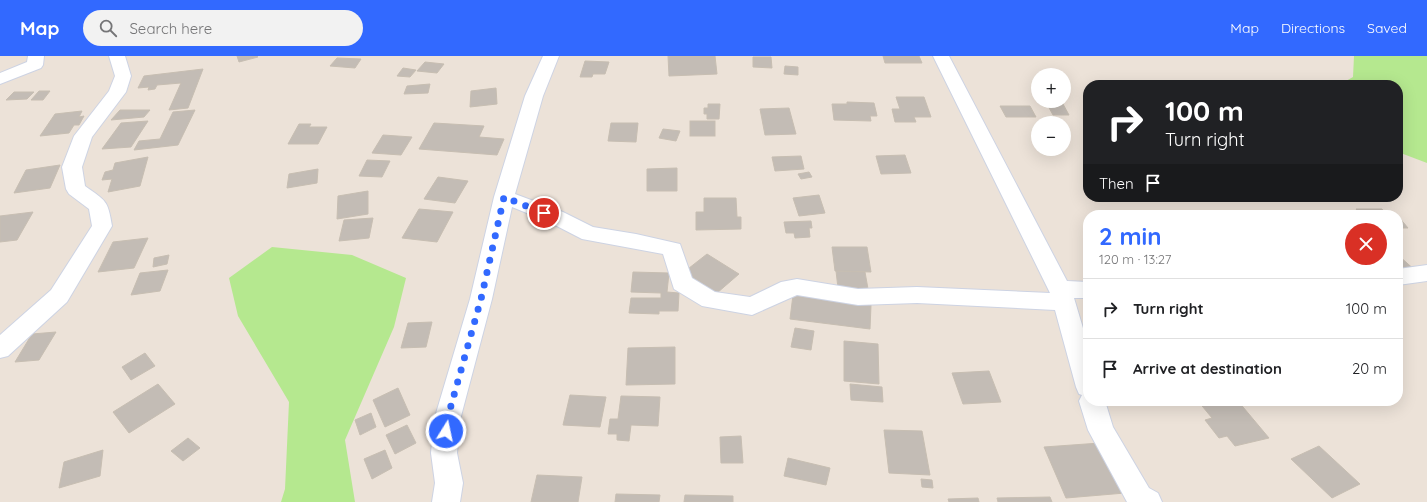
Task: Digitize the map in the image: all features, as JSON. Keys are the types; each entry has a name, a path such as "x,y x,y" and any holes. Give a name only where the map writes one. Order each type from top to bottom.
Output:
{"street":[{"path":"0,79 34,65 36,56"},
{"path":"0,349 59,296 102,226 99,206 76,189 72,167 83,136 117,92 123,76 117,56"},
{"path":"446,502 449,483 444,453 447,420 481,299 504,197 534,96 551,56"},
{"path":"941,56 1062,296 1083,370"},
{"path":"504,197 556,217 589,234 636,241 672,250 682,283 710,300 752,306 789,288 858,297 917,295 1062,296 1083,291"},
{"path":"1403,276 1427,273"},
{"path":"1094,406 1101,430 1139,497 1148,502"}],"green space":[{"path":"1354,56 1427,56 1427,163 1403,154 1403,80 1348,80 1353,77"},
{"path":"272,247 352,255 406,278 394,327 345,440 355,502 281,502 285,489 289,402 238,316 229,278"}],"building":[{"path":"237,56 257,56 258,57 239,62"},
{"path":"668,56 715,56 717,74 669,76"},
{"path":"883,56 919,56 922,63 885,63"},
{"path":"753,57 771,57 772,68 753,67"},
{"path":"337,58 361,59 355,68 330,66"},
{"path":"585,61 609,62 605,74 593,74 592,77 580,77"},
{"path":"425,62 444,64 437,73 417,71"},
{"path":"785,66 798,67 798,75 784,74"},
{"path":"403,68 416,70 410,77 397,76"},
{"path":"203,69 188,108 169,110 181,83 157,85 155,89 148,90 149,87 138,88 144,76"},
{"path":"430,84 428,93 404,94 407,86"},
{"path":"496,88 497,104 470,107 471,91"},
{"path":"39,91 50,91 43,100 31,100"},
{"path":"14,92 34,92 27,99 6,100"},
{"path":"896,97 924,97 931,117 914,117 916,122 895,122 892,109 900,109"},
{"path":"847,102 874,103 877,116 870,116 871,121 834,120 832,104 847,104"},
{"path":"708,104 720,104 719,119 707,119 707,114 704,114 704,108 708,108"},
{"path":"1000,106 1030,106 1035,116 1031,117 1006,117"},
{"path":"789,108 796,134 765,135 760,109"},
{"path":"1049,108 1065,108 1069,115 1053,115"},
{"path":"120,110 150,110 144,117 111,120"},
{"path":"195,110 178,145 134,150 139,141 160,139 173,112"},
{"path":"82,111 79,117 84,116 79,125 74,125 69,133 40,136 55,114"},
{"path":"148,121 131,147 102,149 121,123"},
{"path":"690,121 715,121 715,136 690,136"},
{"path":"434,123 484,126 479,137 504,139 497,155 419,149"},
{"path":"611,123 638,123 636,142 608,141"},
{"path":"299,124 311,124 309,127 327,127 318,144 288,144"},
{"path":"663,129 680,131 676,141 659,138"},
{"path":"383,135 412,137 401,155 372,153"},
{"path":"905,155 911,173 881,174 876,156"},
{"path":"801,156 804,169 775,171 772,157"},
{"path":"148,157 140,186 108,192 112,179 102,180 105,172 113,170 115,163"},
{"path":"367,160 390,161 382,177 359,176"},
{"path":"60,165 50,188 14,193 26,170"},
{"path":"677,168 677,191 647,191 647,169"},
{"path":"318,169 317,183 287,188 289,174"},
{"path":"809,172 812,177 801,179 798,174"},
{"path":"438,177 468,181 455,203 424,199"},
{"path":"368,191 368,214 337,219 338,196"},
{"path":"819,195 825,213 799,216 793,198"},
{"path":"704,198 736,198 737,217 741,217 741,229 696,230 696,212 704,212"},
{"path":"419,209 453,212 437,242 402,238"},
{"path":"1356,209 1383,210 1357,210"},
{"path":"33,212 17,240 0,242 0,216"},
{"path":"373,218 369,238 339,241 344,220"},
{"path":"811,221 812,228 809,228 810,237 795,238 794,233 786,233 784,222"},
{"path":"1403,222 1408,228 1403,228"},
{"path":"148,238 134,268 98,272 113,242"},
{"path":"832,247 867,247 871,272 835,271"},
{"path":"707,254 739,274 717,293 684,272"},
{"path":"169,255 167,264 153,267 154,258"},
{"path":"1403,259 1417,272 1403,274"},
{"path":"168,270 160,291 131,295 140,273"},
{"path":"836,271 865,272 868,289 838,288"},
{"path":"633,272 669,273 667,292 679,293 678,311 659,311 659,314 629,313 631,298 661,298 661,293 631,292"},
{"path":"793,295 871,305 870,329 790,319"},
{"path":"432,322 426,347 401,348 408,323"},
{"path":"795,328 814,331 811,350 791,347"},
{"path":"56,332 39,360 15,362 32,334"},
{"path":"844,341 878,344 879,384 844,381"},
{"path":"675,347 675,384 626,385 628,348"},
{"path":"145,353 155,366 131,380 122,367"},
{"path":"989,371 1001,402 963,404 952,373"},
{"path":"158,384 175,404 129,433 113,412"},
{"path":"850,384 882,387 883,402 851,400"},
{"path":"398,388 410,415 385,427 373,400"},
{"path":"570,395 606,397 600,427 563,425"},
{"path":"621,396 660,397 658,426 631,425 629,441 617,440 617,434 608,434 610,419 618,419"},
{"path":"1202,406 1242,406 1269,438 1235,446 1227,436 1219,438 1205,420 1212,418"},
{"path":"371,413 376,427 360,435 355,420"},
{"path":"407,425 416,443 395,454 386,435"},
{"path":"884,430 922,431 930,475 889,473"},
{"path":"741,436 743,463 721,463 720,437"},
{"path":"188,438 200,448 183,461 171,451"},
{"path":"1100,443 1125,493 1066,498 1044,447"},
{"path":"1319,446 1360,484 1332,498 1291,459"},
{"path":"103,450 100,476 59,488 64,462"},
{"path":"385,450 392,468 372,479 364,459"},
{"path":"788,458 830,468 826,485 784,476"},
{"path":"537,475 582,477 578,502 531,502"},
{"path":"921,479 932,480 933,488 922,487"},
{"path":"616,494 660,495 659,502 615,502"},
{"path":"685,495 733,496 733,502 684,502"},
{"path":"1050,497 1052,502 998,502 997,498"},
{"path":"978,498 979,502 949,502 948,499"}],"route":[{"path":"446,431 447,420 481,299 492,244 504,197 544,213"}]}
